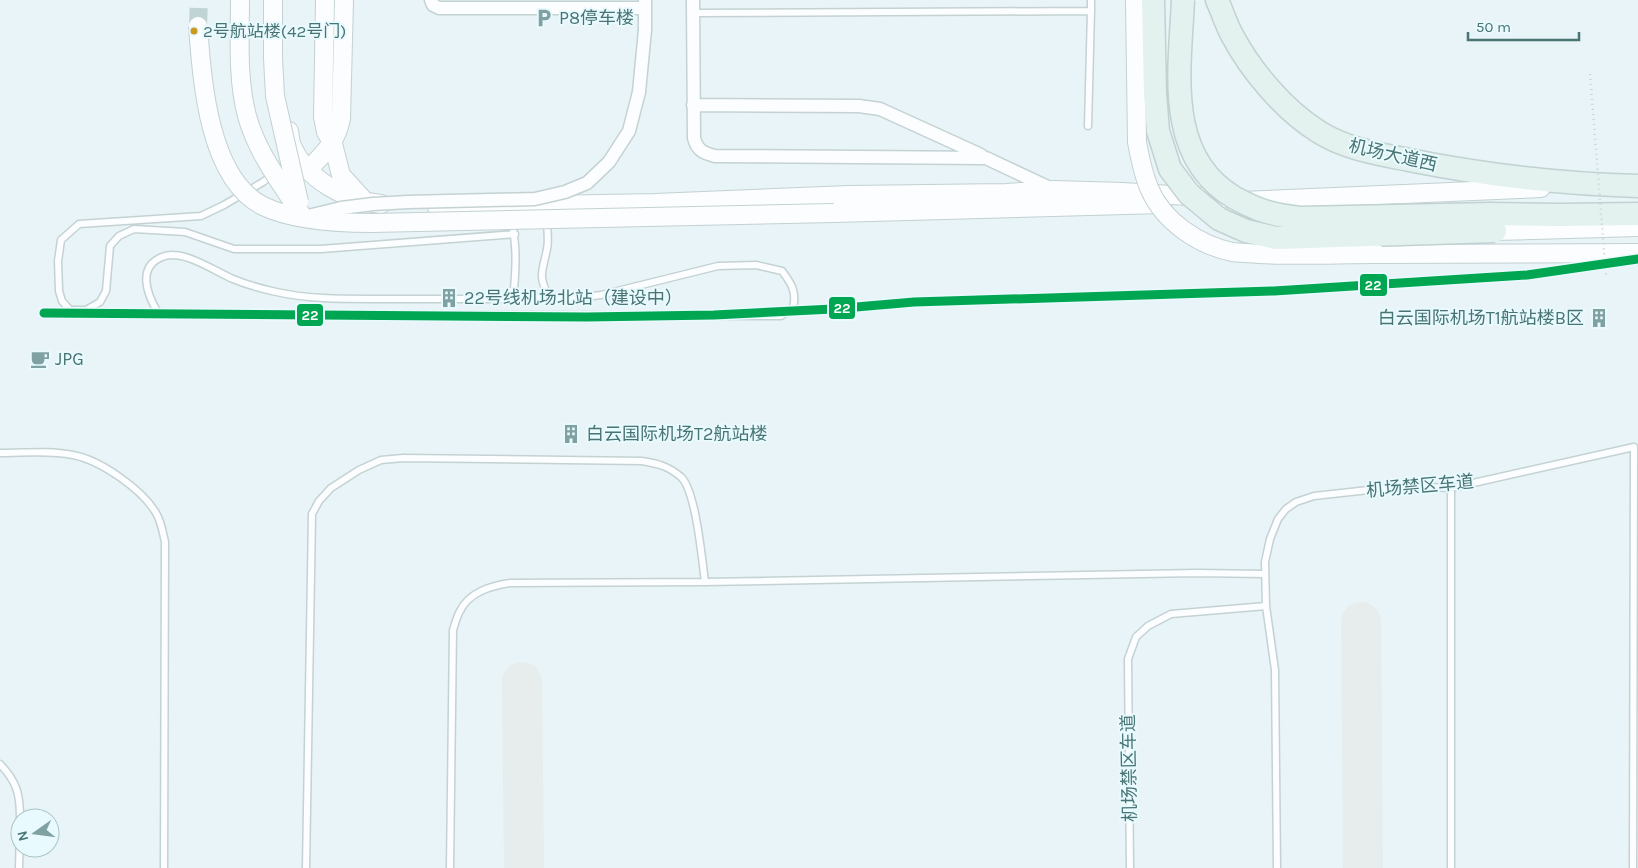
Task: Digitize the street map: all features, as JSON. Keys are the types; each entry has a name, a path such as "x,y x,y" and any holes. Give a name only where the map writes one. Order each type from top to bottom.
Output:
{"highway":[{"path":"1153,0 1154,94 1158,131 1170,169 1189,194 1219,219 1246,231 1276,238 1582,215 1638,214"},
{"path":"1183,0 1180,88 1183,127 1192,153 1206,175 1224,191 1256,209 1277,216 1493,223"},
{"name":"机场大道西","path":"1217,0 1232,34 1249,62 1270,90 1299,117 1320,132 1352,147 1426,164 1475,171 1601,185 1638,186"}],"main road":[{"path":"240,0 242,87 247,117 258,145 303,217"},
{"path":"273,0 275,96 303,217"},
{"path":"280,0 280,57 284,106 292,146 308,170 332,189 366,202 426,207 508,207 1006,193 1054,190 1261,200"},
{"path":"325,0 323,117 326,132 333,144 341,175 366,202"},
{"path":"308,170 333,144 341,119 344,0"},
{"path":"1135,0 1137,142 1141,163 1150,191 1168,216 1185,231 1204,242 1232,252 1280,255 1638,252"},
{"path":"198,26 202,81 215,135 224,164 239,186 262,205 281,212 337,223 1081,207 1601,185 1638,176"},
{"path":"1493,223 1638,227"}],"street":[{"path":"303,217 341,208 373,204 535,199 565,192 587,182 609,162 630,131 639,92 645,30 645,4 527,4 439,8 432,5 432,0"},
{"path":"692,0 694,138 700,151 705,154 715,156 986,158"},
{"path":"694,105 858,106 880,109 1054,190"}],"lane":[{"path":"1088,126 1091,0"},
{"path":"693,13 1091,11"},
{"path":"292,146 283,167 263,182 202,216 78,224 61,240 58,261 59,291 62,301 70,310 86,310 100,302 106,291 110,246 119,236 134,229 185,232 234,249 320,249 515,234"},
{"path":"548,205 547,248 542,267 542,284 549,296"},
{"path":"503,299 514,290 517,260 515,234 508,207"},
{"path":"175,254 234,279 273,292 332,300 503,299 549,296 568,300 601,295 718,266 756,265 782,271 793,286 795,297 793,308 781,316 168,314 157,312 150,301 146,289 146,275 152,265 161,257 175,254"},
{"name":"机场禁区车道","path":"1130,868 1128,659 1136,637 1148,626 1171,614 1266,606 1265,562 1272,529 1286,509 1296,502 1314,496 1404,486 1451,488 1636,446 1633,868"},
{"path":"0,453 51,452 74,455 106,468 140,494 157,513 166,542 164,868"},
{"path":"306,868 312,514 320,500 331,488 359,470 381,460 402,458 642,461 662,464 682,478 692,499 705,582"},
{"path":"1451,488 1451,868"},
{"path":"450,868 453,630 460,610 472,596 492,586 510,583 705,582 1197,572 1265,574"},
{"path":"1266,606 1275,670 1277,868"},
{"path":"0,764 11,775 16,785 20,808"}],"path":[{"path":"1590,74 1606,276"}],"taxiway":[{"path":"1361,622 1363,868"},
{"path":"522,682 524,868"}],"tunnel":[{"path":"198,26 199,0"}],"transit line":[{"name":"22","path":"44,313 587,317 714,315 833,309 914,302 1274,291 1527,275 1638,259"}],"place":[{"name":"P8停车楼","path":"544,18"},
{"name":"2号航站楼(42号门)","path":"194,31"},
{"name":"22号线机场北站（建设中）","path":"449,298"},
{"name":"白云国际机场T1航站楼B区","path":"1599,318"},
{"name":"JPG","path":"40,359"},
{"name":"白云国际机场T2航站楼","path":"571,434"}]}
